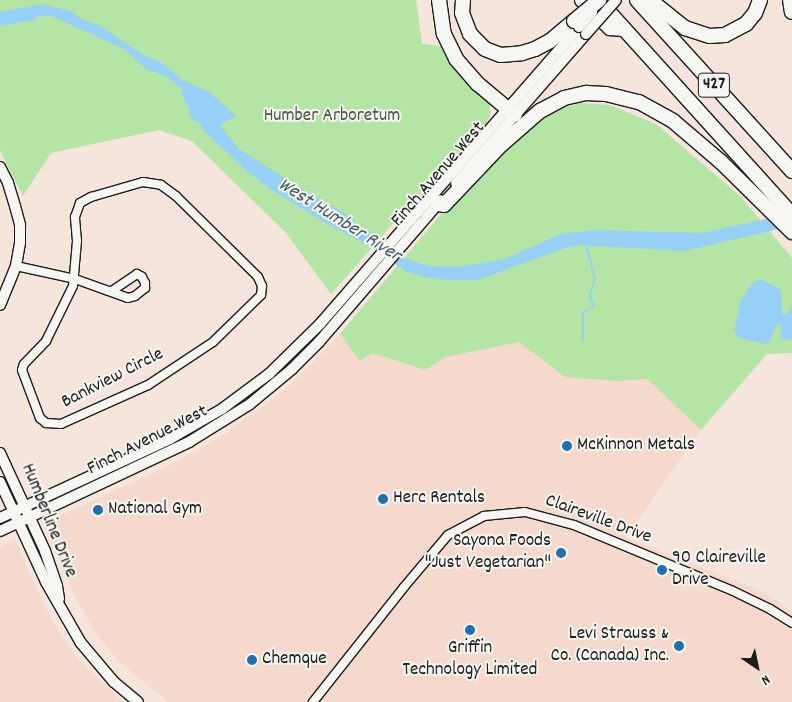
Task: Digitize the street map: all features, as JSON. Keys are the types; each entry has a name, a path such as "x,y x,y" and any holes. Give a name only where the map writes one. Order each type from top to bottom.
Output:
{"highway":[{"path":"439,0 444,34 456,59 473,79 511,112"},
{"path":"463,0 462,13 470,34 485,49 502,55 522,53 535,49 580,27 607,1"},
{"path":"582,0 610,28 624,28"},
{"name":"427","path":"636,0 792,171"},
{"path":"650,0 685,28 710,36 725,34 746,24 755,13 760,0"},
{"path":"790,0 792,12"},
{"name":"427","path":"607,1 624,28 792,215"},
{"path":"438,204 444,205 495,152 540,110 564,98 586,93 606,94 638,102 659,112 697,140 792,232"}],"main road":[{"name":"Finch Avenue West","path":"408,230 438,204 580,27"},
{"name":"Finch Avenue West","path":"0,531 174,450 236,414 278,382 305,357 369,275 511,112"},
{"path":"0,167 8,183 20,225 16,266 0,305"},
{"name":"Finch Avenue West","path":"0,518 170,439 238,399 294,351 369,275"},
{"name":"Humberline Drive","path":"0,453 31,518 57,586 60,603"},
{"name":"Humberline Drive","path":"0,482 46,582 60,603 80,643 114,682 138,702"}],"street":[{"name":"Bankview Circle","path":"143,182 161,185 176,196 258,277 262,286 261,295 254,304 213,342 148,384 61,424 51,425 40,418 22,370 24,364 46,341 75,279 78,241 75,218 80,203 91,197 143,182"},
{"path":"16,266 75,279 112,291"},
{"name":"Claireville Drive","path":"313,702 404,587 448,535 484,516 526,512 574,525 733,591 770,609 792,623"}],"shaded area":[{"path":"340,334 360,361 372,353 425,370 446,357 519,342 565,377 647,379 701,430 626,537 766,593 792,612 792,702 168,702 118,661 95,632 75,597 43,524 174,463 224,435 285,390"},
{"path":"15,540 50,617 65,641 83,665 124,702 0,702 0,547"}],"green space":[{"name":"Humber Arboretum","path":"0,0 416,0 422,44 441,46 459,75 489,100 491,113 485,126 454,161 399,217 331,294 286,233 192,141 159,130 51,153 23,196 0,151"},
{"path":"580,103 610,105 656,124 741,197 792,258 792,353 767,354 701,430 647,379 617,381 565,377 519,342 446,357 425,370 372,353 360,361 340,334 463,188 504,149 550,111"}],"water":[{"name":"West Humber River","path":"42,4 73,12 81,19 99,25 145,56 160,62 183,80 211,93 236,116 223,123 221,127 239,149 321,201 344,213 400,257 429,266 457,267 502,260 561,234 593,230 701,233 758,221 792,210 792,226 684,251 580,245 568,247 478,280 450,280 425,277 407,272 369,246 324,222 275,192 248,172 204,131 198,121 195,122 190,116 189,107 185,103 181,88 166,76 146,69 124,49 52,16 39,16 34,20 0,26 0,12"},
{"path":"760,279 781,290 782,314 787,315 792,304 792,340 780,339 782,324 777,324 770,341 766,344 739,338 734,331 741,300 752,284"}],"waterway":[{"path":"583,340 583,313 594,306 590,295 595,279 586,245"}],"place":[{"name":"McKinnon Metals","path":"567,446"},
{"name":"Herc Rentals","path":"383,499"},
{"name":"National Gym","path":"98,510"},
{"name":"Sayona Foods \"Just Vegetarian\"","path":"561,553"},
{"name":"90 Claireville Drive","path":"662,570"},
{"name":"Griffin Technology Limited","path":"470,630"},
{"name":"Levi Strauss & Co. (Canada) Inc.","path":"679,646"},
{"name":"Chemque","path":"252,660"}]}
